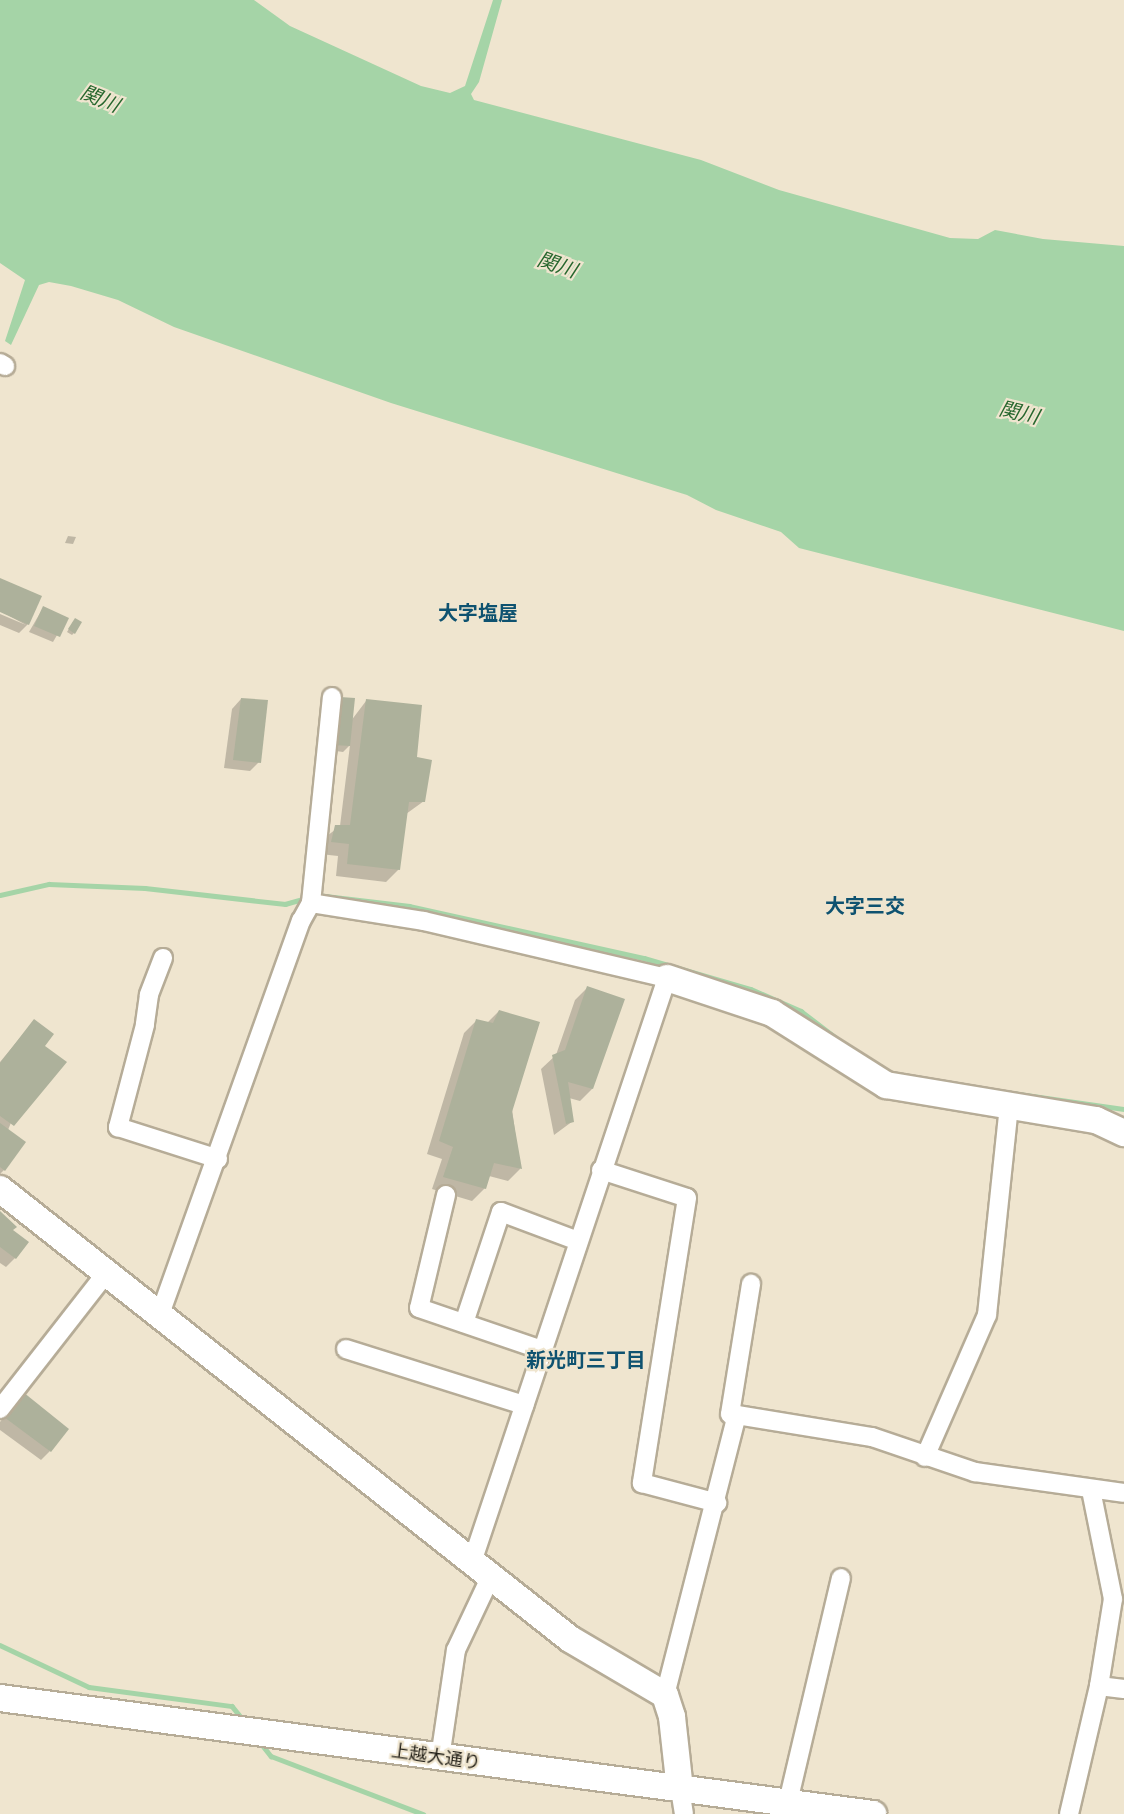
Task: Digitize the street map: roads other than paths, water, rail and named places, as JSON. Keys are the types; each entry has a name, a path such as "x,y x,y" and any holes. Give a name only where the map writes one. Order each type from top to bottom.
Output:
{"street":[{"path":"159,1317 218,1159 301,921 311,903 332,697"},
{"path":"311,903 424,921 667,978 772,1013 886,1084 1096,1120 1124,1133"},
{"path":"163,958 149,995 145,1025 118,1127 218,1159"},
{"path":"440,1758 456,1650 482,1566 524,1405 667,978"},
{"path":"925,1457 987,1314 1010,1107"},
{"path":"601,1170 687,1198 642,1483 717,1503"},
{"path":"0,1189 107,1272 159,1317 482,1566 570,1639 665,1695"},
{"path":"446,1195 419,1308 542,1350"},
{"path":"464,1323 501,1212 578,1241"},
{"path":"0,1409 107,1272"},
{"path":"751,1284 730,1414 872,1437 925,1457 975,1472 1124,1493"},
{"path":"346,1349 524,1405"},
{"path":"682,1802 672,1717 665,1695 717,1503 737,1415"},
{"path":"1069,1814 1118,1600 1091,1490"},
{"path":"788,1802 841,1578"},
{"path":"1098,1686 1124,1689"},
{"name":"上越大通り","path":"0,1698 440,1758 682,1802 788,1802 820,1810 873,1814"}],"water":[{"name":"関川","path":"0,0 254,0 290,26 421,86 450,93 465,86 493,0 502,0 479,82 471,94 474,100 701,160 779,190 950,238 978,239 995,230 1043,239 1124,246 1124,631 799,548 781,532 716,510 687,495 391,403 174,327 118,300 71,286 49,282 39,285 11,345 5,341 25,280 0,263"}],"waterway":[{"path":"0,895 49,884 145,888 285,904 306,898"},
{"path":"317,895 409,906 644,958 751,989 801,1011 843,1043"},
{"path":"1005,1092 1124,1109"},
{"path":"0,1645 89,1687 232,1706 244,1721"},
{"path":"260,1742 271,1756 423,1814"}],"district":[{"name":"大字塩屋","path":"478,613"},
{"name":"大字三交","path":"865,906"},
{"name":"新光町三丁目","path":"586,1360"}]}
